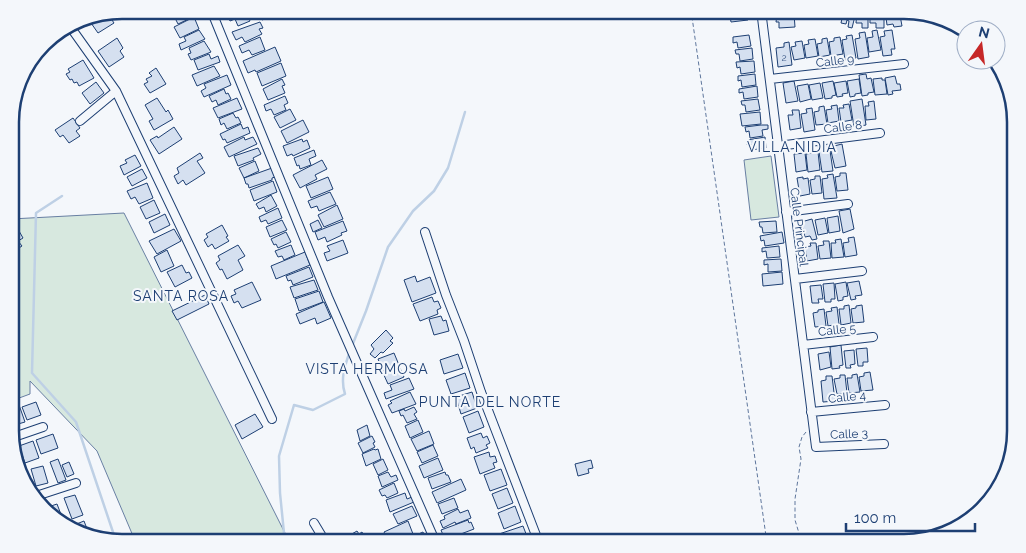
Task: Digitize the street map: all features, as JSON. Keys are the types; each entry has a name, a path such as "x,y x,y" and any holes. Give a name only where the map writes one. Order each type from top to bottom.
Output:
{"street":[{"path":"215,19 328,297 432,534"},
{"name":"Calle Principal","path":"762,19 816,447"},
{"path":"73,31 116,91 272,419"},
{"name":"Calle 9","path":"770,79 904,64"},
{"path":"80,121 116,91"},
{"name":"Calle 8","path":"778,146 880,133"},
{"path":"786,212 848,204"},
{"path":"425,232 480,392 535,534"},
{"path":"795,279 862,271"},
{"name":"Calle 5","path":"803,345 873,337"},
{"name":"Calle 4","path":"811,412 886,405"},
{"path":"19,435 43,427"},
{"name":"Calle 3","path":"816,447 884,444"},
{"path":"41,494 76,483"},
{"path":"314,523 321,534"}],"path":[{"path":"692,19 766,534"},
{"path":"799,534 795,520 795,499 801,459 800,447 802,437 807,431 813,429"}],"shaded area":[{"path":"771,156 779,217 751,220 744,160"},
{"path":"124,213 285,534 132,534 97,451 30,381 30,394 19,398 19,219"}],"building":[{"path":"176,19 189,19 178,24"},
{"path":"190,19 195,19 199,29 180,38 174,27"},
{"path":"235,19 249,19 250,21 238,26"},
{"path":"730,19 748,20 731,22"},
{"path":"776,19 794,19 795,27 779,28 779,22 776,22"},
{"path":"842,19 854,19 852,28 848,27 849,21 847,20 846,24 841,23"},
{"path":"856,19 868,19 868,28 862,28 862,23 856,23"},
{"path":"870,19 884,19 884,28 876,28 876,23 870,23"},
{"path":"886,19 901,19 902,26 894,27 893,24 887,25"},
{"path":"112,20 114,23 98,33 91,23"},
{"path":"260,22 263,28 259,29 262,34 245,42 242,37 236,40 232,32"},
{"path":"199,30 205,39 181,50 179,44 186,41 184,37"},
{"path":"877,30 881,50 869,52 867,38 873,37 872,31"},
{"path":"892,30 895,49 891,49 892,55 883,56 880,37 885,36 884,31"},
{"path":"865,32 869,57 858,59 855,39 860,38 859,33"},
{"path":"749,35 751,46 738,48 737,42 733,43 733,37"},
{"path":"852,35 856,58 845,60 842,40 847,39 846,36"},
{"path":"260,37 265,50 252,55 249,50 242,53 239,46"},
{"path":"840,37 843,54 831,56 829,42 834,41 834,38"},
{"path":"117,38 123,48 120,51 124,57 109,67 98,51"},
{"path":"827,38 830,55 819,57 817,44 822,43 822,39"},
{"path":"815,39 818,56 806,58 804,45 809,44 808,40"},
{"path":"204,41 211,52 191,60 188,54 191,53 189,48"},
{"path":"802,41 805,58 794,60 791,47 796,46 795,42"},
{"path":"789,42 792,65 778,67 776,48 784,47 784,43"},
{"path":"275,47 281,61 256,72 255,70 248,73 243,61"},
{"path":"752,48 753,59 740,61 739,54 736,54 735,50"},
{"path":"209,54 211,59 218,56 220,62 198,70 194,60"},
{"path":"83,60 94,78 79,86 77,82 74,83 72,79 70,80 66,74 70,72 68,69"},
{"path":"754,61 755,72 741,74 740,67 737,68 736,62"},
{"path":"281,63 286,76 262,86 257,73"},
{"path":"214,66 220,76 197,86 192,75"},
{"path":"156,68 166,84 150,93 144,84 148,82 146,79 152,76 149,73"},
{"path":"755,74 756,85 742,87 741,80 738,81 738,76"},
{"path":"866,74 867,79 871,78 874,92 862,96 859,75"},
{"path":"227,75 231,85 204,97 201,91 206,88 204,84"},
{"path":"895,76 901,90 892,91 893,94 888,95 885,78"},
{"path":"882,78 882,80 885,80 887,94 875,95 873,79"},
{"path":"282,79 285,85 282,86 285,93 268,100 263,89"},
{"path":"859,79 861,93 850,97 847,81"},
{"path":"794,81 798,101 786,103 783,83"},
{"path":"833,81 836,95 825,99 822,83"},
{"path":"846,81 848,93 837,97 834,83"},
{"path":"96,82 104,93 90,104 82,93"},
{"path":"820,83 823,98 812,100 809,85"},
{"path":"808,84 811,99 800,102 797,86"},
{"path":"757,86 758,97 744,99 743,92 739,93 739,89"},
{"path":"224,89 231,99 218,105 216,100 212,102 209,96"},
{"path":"285,96 288,103 284,105 286,110 274,115 271,109 266,111 264,105"},
{"path":"157,98 173,119 154,130 149,121 153,119 145,105"},
{"path":"237,98 242,109 218,118 213,108"},
{"path":"758,99 760,110 746,112 745,105 742,105 741,101"},
{"path":"862,99 866,125 854,127 850,101"},
{"path":"874,101 876,119 866,120 865,106 869,106 868,102"},
{"path":"849,104 852,120 841,122 839,108 844,108 843,105"},
{"path":"837,105 839,121 828,123 826,110 832,109 831,106"},
{"path":"824,106 827,124 816,125 814,112 819,111 819,107"},
{"path":"812,108 815,130 804,132 801,114 807,113 806,109"},
{"path":"290,109 296,120 280,128 274,117"},
{"path":"792,110 799,110 801,128 790,130 788,115 793,115"},
{"path":"760,112 761,124 742,126 740,114"},
{"path":"233,113 241,123 227,129 224,123 221,125 219,119"},
{"path":"73,118 80,128 76,131 80,136 69,143 63,135 60,137 55,130"},
{"path":"303,120 309,132 287,143 281,131"},
{"path":"241,124 243,129 248,127 250,133 227,143 225,139 223,140 220,134"},
{"path":"768,125 768,129 762,130 763,136 750,138 749,131 746,132 745,127"},
{"path":"174,127 182,139 159,154 150,140 157,136 158,138"},
{"path":"244,137 245,140 253,137 257,144 229,157 224,147"},
{"path":"765,137 766,148 751,150 751,144 747,145 747,140"},
{"path":"302,139 303,142 307,140 310,148 293,156 292,154 287,156 283,146"},
{"path":"829,144 833,171 822,172 818,145"},
{"path":"842,144 846,166 835,168 830,147"},
{"path":"258,148 261,154 253,158 254,160 238,166 234,156"},
{"path":"314,150 316,156 309,159 311,165 300,169 294,158"},
{"path":"818,152 820,170 808,172 806,154"},
{"path":"200,153 203,158 197,161 205,173 186,185 183,180 178,184 174,176 179,173 177,168"},
{"path":"805,153 807,170 796,172 794,154"},
{"path":"135,155 141,166 124,175 120,166 127,163 125,160"},
{"path":"322,160 327,169 315,175 317,179 300,188 293,175"},
{"path":"255,161 259,171 244,178 239,168"},
{"path":"272,168 275,177 272,180 249,188 248,184 246,184 244,178"},
{"path":"142,169 147,178 132,186 127,177"},
{"path":"840,173 846,173 848,190 837,191 835,177 840,176"},
{"path":"833,174 837,198 824,199 822,179 828,178 827,175"},
{"path":"815,176 820,176 822,193 812,194 810,180 815,179"},
{"path":"328,177 333,189 311,198 306,186"},
{"path":"803,177 803,179 808,178 810,194 800,196 797,178"},
{"path":"273,181 277,192 254,201 250,190"},
{"path":"147,183 153,198 139,204 135,197 131,199 127,191"},
{"path":"330,192 336,204 319,211 317,206 311,208 308,201"},
{"path":"271,195 277,206 266,212 264,207 259,209 256,204"},
{"path":"154,200 160,213 146,219 140,207"},
{"path":"337,205 343,219 324,227 318,215"},
{"path":"278,208 282,218 268,224 266,220 261,222 259,217"},
{"path":"850,209 854,229 843,233 839,211"},
{"path":"165,214 170,225 154,233 149,222"},
{"path":"838,216 840,231 829,233 827,218"},
{"path":"825,218 828,233 818,235 815,220"},
{"path":"812,219 817,239 812,240 810,236 805,237 801,222"},
{"path":"282,220 287,230 270,237 266,227"},
{"path":"318,220 322,228 313,232 310,224"},
{"path":"343,221 347,231 341,233 342,235 327,242 325,237 318,240 315,232"},
{"path":"776,221 777,232 763,233 759,222"},
{"path":"222,225 229,241 215,249 212,244 208,247 204,240 208,237 206,234"},
{"path":"174,229 181,241 157,254 149,241"},
{"path":"19,231 23,238 19,240"},
{"path":"286,232 291,242 278,248 271,239"},
{"path":"782,232 784,243 765,246 764,240 761,241 760,236"},
{"path":"854,237 857,255 845,257 843,243 849,242 848,238"},
{"path":"841,239 844,257 832,258 831,243 836,243 835,240"},
{"path":"343,240 348,253 327,261 324,253 330,251 327,246"},
{"path":"823,241 829,241 831,258 820,259 818,246 824,245"},
{"path":"810,243 816,243 818,259 807,261 805,247 811,246"},
{"path":"238,245 245,256 238,260 243,270 227,279 222,269 220,270 216,263 220,260 218,256"},
{"path":"291,245 295,255 284,260 282,256 278,257 275,251"},
{"path":"779,246 780,257 767,258 766,251 762,252 762,248"},
{"path":"167,250 174,266 161,272 154,257"},
{"path":"305,252 310,265 276,279 271,266"},
{"path":"781,259 782,271 768,272 768,264 764,265 764,260"},
{"path":"182,265 186,273 189,272 192,278 175,287 167,272"},
{"path":"309,267 313,277 293,285 291,280 288,281 286,276"},
{"path":"782,272 783,284 763,286 762,274"},
{"path":"415,276 417,282 430,277 436,293 412,302 404,280"},
{"path":"314,280 318,290 294,298 290,287"},
{"path":"859,281 862,295 855,296 856,299 851,300 847,283"},
{"path":"252,282 261,300 242,308 238,301 234,303 231,296 236,294 234,290"},
{"path":"846,282 848,296 838,301 835,284"},
{"path":"834,283 835,299 831,299 831,302 825,302 823,284"},
{"path":"821,285 823,299 818,299 819,303 812,303 810,286"},
{"path":"319,291 323,302 299,311 295,299"},
{"path":"205,295 209,304 177,320 172,311"},
{"path":"432,297 434,302 438,301 441,308 437,310 438,314 420,321 413,304"},
{"path":"324,302 331,318 317,324 315,318 300,324 296,314"},
{"path":"849,305 851,323 841,325 839,309 844,309 844,306"},
{"path":"862,305 864,322 853,323 851,309"},
{"path":"837,307 839,324 828,326 826,312 832,311 831,308"},
{"path":"824,309 826,326 815,327 813,313"},
{"path":"441,316 443,321 446,320 449,331 434,335 429,319"},
{"path":"386,330 393,338 390,341 393,343 375,358 370,354 374,349 371,345"},
{"path":"841,345 843,365 839,366 840,368 832,369 830,347"},
{"path":"867,348 868,362 863,362 863,366 858,366 856,349"},
{"path":"854,350 855,364 850,365 851,368 846,368 844,351"},
{"path":"829,352 831,367 820,370 818,354"},
{"path":"394,353 399,365 383,371 378,359"},
{"path":"458,354 463,368 444,374 440,360"},
{"path":"399,366 404,377 388,384 383,373"},
{"path":"870,372 873,390 861,391 859,377 864,376 864,373"},
{"path":"465,373 470,388 451,394 446,380"},
{"path":"857,374 860,392 849,393 847,378 852,378 852,375"},
{"path":"840,375 845,375 847,393 837,394 834,379 840,378"},
{"path":"826,376 832,376 835,401 823,402 821,381 826,380"},
{"path":"409,378 414,389 386,399 384,393 392,390 390,385"},
{"path":"410,392 416,404 392,413 388,405 392,403 390,401"},
{"path":"472,392 477,408 461,414 456,397"},
{"path":"36,402 41,415 27,420 22,407"},
{"path":"19,405 25,422 19,424"},
{"path":"414,407 417,412 414,414 417,419 407,423 399,411 404,409 405,411"},
{"path":"478,411 484,427 469,433 463,417"},
{"path":"255,414 263,427 242,439 235,425"},
{"path":"418,420 423,432 410,438 405,426"},
{"path":"367,425 370,436 360,441 357,430"},
{"path":"429,431 434,444 417,451 411,439"},
{"path":"481,433 483,438 487,436 490,443 486,445 488,448 476,453 474,447 471,449 467,438"},
{"path":"53,434 58,448 41,454 36,440"},
{"path":"372,436 375,447 363,453 358,443"},
{"path":"33,441 39,458 25,463 20,446"},
{"path":"433,445 438,456 422,463 417,452"},
{"path":"378,449 381,459 366,466 362,454"},
{"path":"489,452 490,457 495,456 497,462 493,463 495,468 480,474 474,457"},
{"path":"438,458 443,470 424,478 419,466"},
{"path":"58,459 66,480 58,483 50,462"},
{"path":"383,459 388,470 378,475 373,464"},
{"path":"591,460 593,468 588,469 589,473 578,476 575,464"},
{"path":"69,462 74,474 67,477 62,465"},
{"path":"43,466 48,483 36,486 31,469"},
{"path":"501,469 507,485 490,491 484,475"},
{"path":"388,472 391,477 396,475 398,480 382,487 378,476"},
{"path":"445,472 451,482 432,489 428,478"},
{"path":"461,479 466,490 437,503 432,492"},
{"path":"394,483 398,493 387,498 385,495 382,496 379,490"},
{"path":"507,488 513,503 498,509 492,494"},
{"path":"405,493 407,499 412,497 414,502 390,512 386,500"},
{"path":"75,495 83,515 72,519 64,498"},
{"path":"454,498 458,508 442,514 438,504"},
{"path":"57,504 61,514 54,509 51,506"},
{"path":"412,506 417,516 398,524 393,514"},
{"path":"515,506 521,522 504,529 498,513"},
{"path":"458,509 460,513 468,510 471,518 456,524 455,522 443,528 440,521 445,519 444,516"},
{"path":"468,520 474,529 461,534 443,534 441,530"},
{"path":"84,521 87,528 76,524"},
{"path":"408,521 413,534 385,534 384,532"},
{"path":"523,526 526,534 499,534"}],"waterway":[{"path":"352,346 388,247 413,211 434,191 448,168 465,112"},
{"path":"62,196 36,213 32,373 76,422 113,533"},
{"path":"284,534 279,456 294,405 313,410 345,394 343,377 350,351"}],"district":[{"name":"VILLA NIDIA","path":"792,147"},
{"name":"SANTA ROSA","path":"181,296"},
{"name":"VISTA HERMOSA","path":"367,369"},
{"name":"PUNTA DEL NORTE","path":"490,402"}]}
